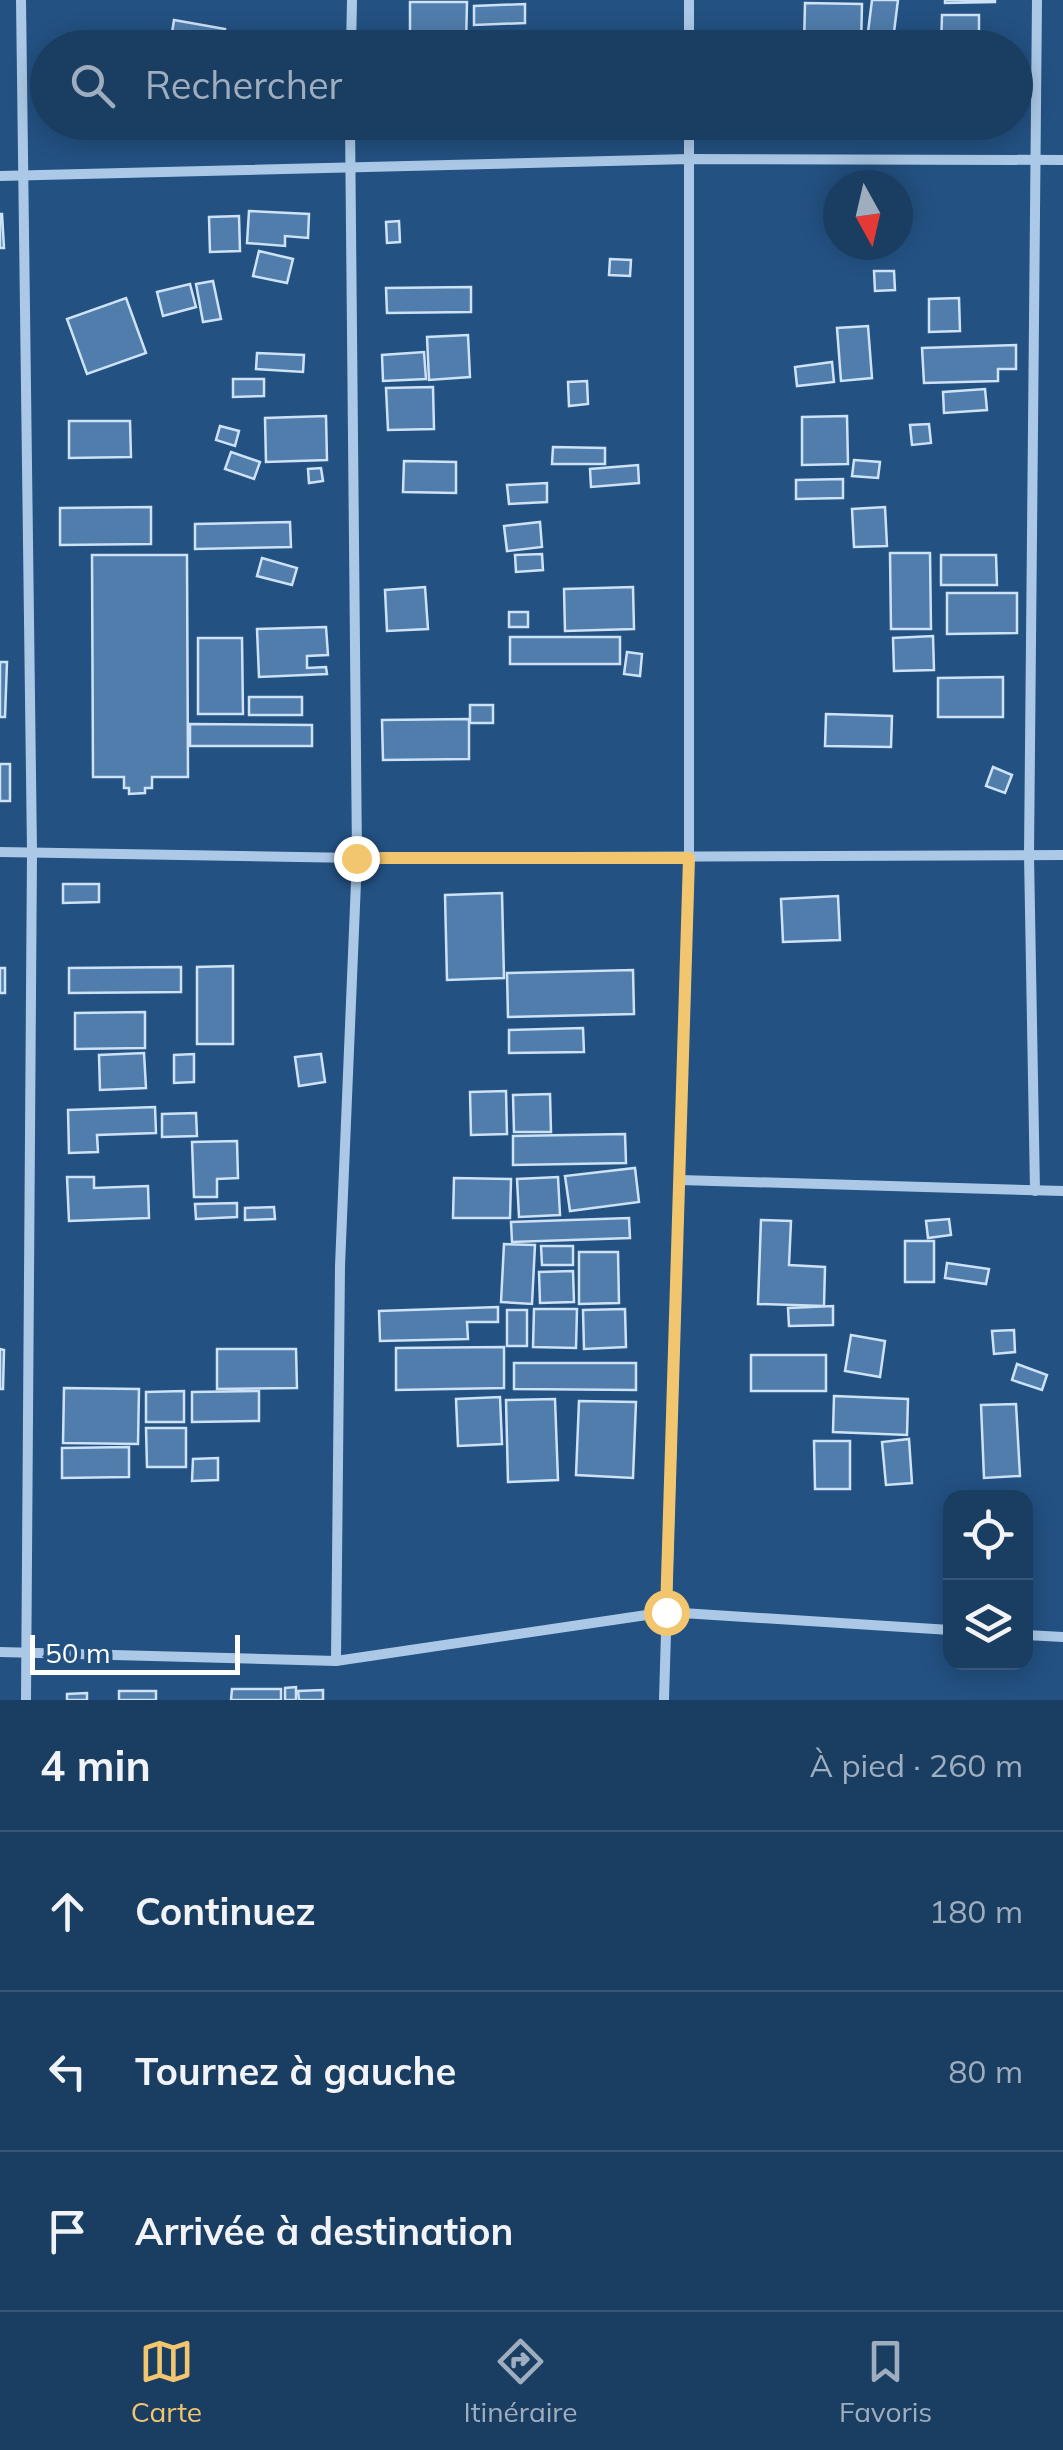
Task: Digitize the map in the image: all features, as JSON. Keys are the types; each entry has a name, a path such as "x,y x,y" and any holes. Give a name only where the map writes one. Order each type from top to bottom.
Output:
{"street":[{"path":"20,0 32,852 26,1700"},
{"path":"351,30 352,0"},
{"path":"688,0 689,30"},
{"path":"1035,1190 1029,856 1037,0"},
{"path":"336,1662 340,1266 356,858 350,140"},
{"path":"664,1700 689,858 689,140"},
{"path":"0,176 689,159 1063,160"},
{"path":"0,852 356,858 1063,855"},
{"path":"680,1180 1063,1191"},
{"path":"0,1652 336,1662 666,1612 943,1630"},
{"path":"1033,1635 1063,1637"}],"building":[{"path":"872,0 898,0 894,30 868,30"},
{"path":"995,0 995,2 945,3"},
{"path":"410,2 467,2 466,30 410,30"},
{"path":"805,3 862,4 861,30 804,30"},
{"path":"525,4 525,23 474,25 474,6"},
{"path":"942,15 979,15 979,30 942,30"},
{"path":"174,20 225,29 225,30 172,30"},
{"path":"249,211 309,214 308,238 285,236 285,246 247,243"},
{"path":"2,214 4,248 0,248"},
{"path":"239,216 240,251 210,252 209,217"},
{"path":"399,221 400,242 387,243 386,222"},
{"path":"259,251 293,259 287,283 253,276"},
{"path":"610,259 631,260 630,276 609,275"},
{"path":"874,271 894,271 895,290 875,291"},
{"path":"213,281 221,319 203,322 196,284"},
{"path":"190,284 196,307 163,316 157,292"},
{"path":"471,287 471,312 387,313 386,288"},
{"path":"126,298 146,353 87,374 67,319"},
{"path":"959,298 960,331 929,332 929,299"},
{"path":"868,326 872,378 841,381 837,328"},
{"path":"468,335 470,377 429,380 427,337"},
{"path":"1016,345 1016,369 998,369 998,381 924,383 922,348"},
{"path":"424,352 426,379 383,381 382,355"},
{"path":"257,353 304,355 303,372 256,369"},
{"path":"832,362 834,382 797,386 795,367"},
{"path":"233,379 264,379 264,396 233,397"},
{"path":"587,381 588,404 569,406 568,382"},
{"path":"433,387 434,429 388,430 386,388"},
{"path":"985,389 987,410 944,413 943,392"},
{"path":"326,416 327,460 266,462 265,418"},
{"path":"847,416 848,464 802,465 802,417"},
{"path":"69,421 130,421 131,457 69,458"},
{"path":"929,424 931,443 912,445 910,425"},
{"path":"220,426 239,431 235,446 216,440"},
{"path":"553,447 605,448 605,464 552,464"},
{"path":"231,452 260,462 254,479 225,469"},
{"path":"854,460 880,462 878,478 852,476"},
{"path":"404,461 456,462 456,493 403,492"},
{"path":"638,465 639,483 591,487 590,469"},
{"path":"321,468 323,481 309,483 308,469"},
{"path":"843,479 843,498 796,499 796,480"},
{"path":"547,483 547,502 509,504 507,485"},
{"path":"151,507 151,544 60,545 60,508"},
{"path":"885,507 887,546 854,547 852,509"},
{"path":"290,522 291,547 195,549 195,524"},
{"path":"540,522 542,547 507,551 504,526"},
{"path":"890,553 930,553 931,629 891,629"},
{"path":"542,554 543,570 516,572 515,555"},
{"path":"92,555 187,555 188,777 152,777 152,788 145,788 145,793 129,794 129,788 124,788 124,777 93,777"},
{"path":"941,555 996,555 997,585 941,585"},
{"path":"262,558 297,568 292,585 257,576"},
{"path":"425,587 428,629 387,631 385,590"},
{"path":"633,587 634,629 565,631 564,589"},
{"path":"947,593 1017,593 1017,633 947,634"},
{"path":"509,612 528,612 528,627 509,627"},
{"path":"326,627 328,655 307,656 307,668 326,667 327,674 259,677 257,629"},
{"path":"933,636 934,670 894,671 893,638"},
{"path":"510,637 620,637 620,664 510,664"},
{"path":"198,638 242,638 243,714 198,714"},
{"path":"627,652 642,654 640,676 624,674"},
{"path":"0,662 7,662 5,717 0,717"},
{"path":"1003,677 1003,717 938,717 938,678"},
{"path":"249,697 302,697 302,715 249,715"},
{"path":"470,705 493,705 493,723 470,723"},
{"path":"826,714 892,716 891,747 825,746"},
{"path":"469,719 469,759 383,760 382,720"},
{"path":"190,724 312,725 312,746 190,746"},
{"path":"0,764 10,764 10,801 0,801"},
{"path":"993,767 1012,775 1005,793 986,786"},
{"path":"63,884 99,884 99,902 63,903"},
{"path":"502,893 504,978 447,980 445,895"},
{"path":"838,896 840,940 783,942 781,899"},
{"path":"233,966 233,1044 197,1044 197,967"},
{"path":"181,967 181,992 69,993 69,968"},
{"path":"0,968 5,968 5,993 0,993"},
{"path":"633,970 634,1014 508,1017 507,973"},
{"path":"145,1012 145,1048 75,1049 75,1013"},
{"path":"583,1028 584,1052 509,1053 509,1030"},
{"path":"144,1053 146,1088 100,1090 99,1055"},
{"path":"194,1054 194,1082 174,1083 174,1055"},
{"path":"321,1054 325,1082 299,1086 295,1057"},
{"path":"506,1091 507,1134 471,1135 470,1092"},
{"path":"550,1094 551,1132 514,1132 513,1095"},
{"path":"155,1107 156,1133 97,1135 98,1152 69,1153 68,1110"},
{"path":"196,1113 197,1136 162,1137 162,1114"},
{"path":"625,1134 626,1163 513,1165 513,1136"},
{"path":"237,1141 238,1178 217,1179 217,1197 194,1197 192,1142"},
{"path":"635,1168 639,1202 570,1211 565,1176"},
{"path":"67,1177 94,1177 94,1188 148,1186 149,1218 69,1221"},
{"path":"558,1177 560,1215 519,1217 517,1179"},
{"path":"454,1178 511,1179 510,1218 453,1218"},
{"path":"237,1203 237,1217 196,1219 195,1204"},
{"path":"274,1207 275,1219 245,1220 245,1208"},
{"path":"629,1218 630,1238 512,1242 511,1222"},
{"path":"949,1219 951,1235 928,1238 926,1221"},
{"path":"761,1220 791,1221 789,1265 825,1267 824,1306 758,1304"},
{"path":"905,1241 934,1241 934,1282 905,1282"},
{"path":"504,1244 535,1245 532,1304 501,1302"},
{"path":"541,1246 573,1246 573,1265 542,1265"},
{"path":"579,1252 618,1252 619,1303 579,1304"},
{"path":"947,1263 989,1269 986,1284 945,1278"},
{"path":"573,1271 574,1302 540,1303 539,1272"},
{"path":"833,1306 833,1325 789,1326 788,1308"},
{"path":"498,1307 498,1322 467,1322 468,1339 380,1341 379,1311"},
{"path":"534,1309 577,1309 576,1348 533,1347"},
{"path":"625,1309 626,1347 584,1349 583,1310"},
{"path":"507,1310 527,1310 527,1346 507,1346"},
{"path":"1014,1330 1015,1352 994,1354 992,1331"},
{"path":"851,1335 885,1341 880,1377 845,1371"},
{"path":"504,1347 504,1388 396,1390 396,1348"},
{"path":"0,1349 4,1350 3,1389 0,1389"},
{"path":"217,1349 296,1349 297,1388 217,1389"},
{"path":"751,1355 826,1355 826,1391 751,1391"},
{"path":"514,1363 636,1363 636,1390 514,1389"},
{"path":"1017,1364 1047,1375 1042,1390 1012,1380"},
{"path":"64,1388 139,1389 138,1444 63,1443"},
{"path":"184,1391 184,1422 146,1422 146,1392"},
{"path":"259,1391 259,1421 192,1422 192,1392"},
{"path":"834,1396 908,1399 907,1435 833,1432"},
{"path":"500,1397 502,1444 458,1446 456,1399"},
{"path":"555,1399 558,1480 508,1482 506,1400"},
{"path":"579,1401 636,1402 633,1478 576,1475"},
{"path":"1016,1404 1020,1476 984,1478 981,1405"},
{"path":"146,1428 186,1428 186,1467 147,1467"},
{"path":"909,1439 912,1483 886,1485 882,1442"},
{"path":"814,1441 850,1441 850,1489 815,1489"},
{"path":"129,1447 129,1477 62,1478 62,1448"},
{"path":"218,1458 218,1480 192,1481 193,1459"},
{"path":"296,1687 296,1700 285,1700 285,1688"},
{"path":"232,1689 281,1689 281,1700 231,1700"},
{"path":"323,1690 323,1700 299,1700 298,1691"},
{"path":"119,1691 156,1691 156,1700 119,1700"},
{"path":"87,1693 87,1700 67,1700 67,1694"}],"route":[{"path":"356,858 689,858 666,1612"}]}
